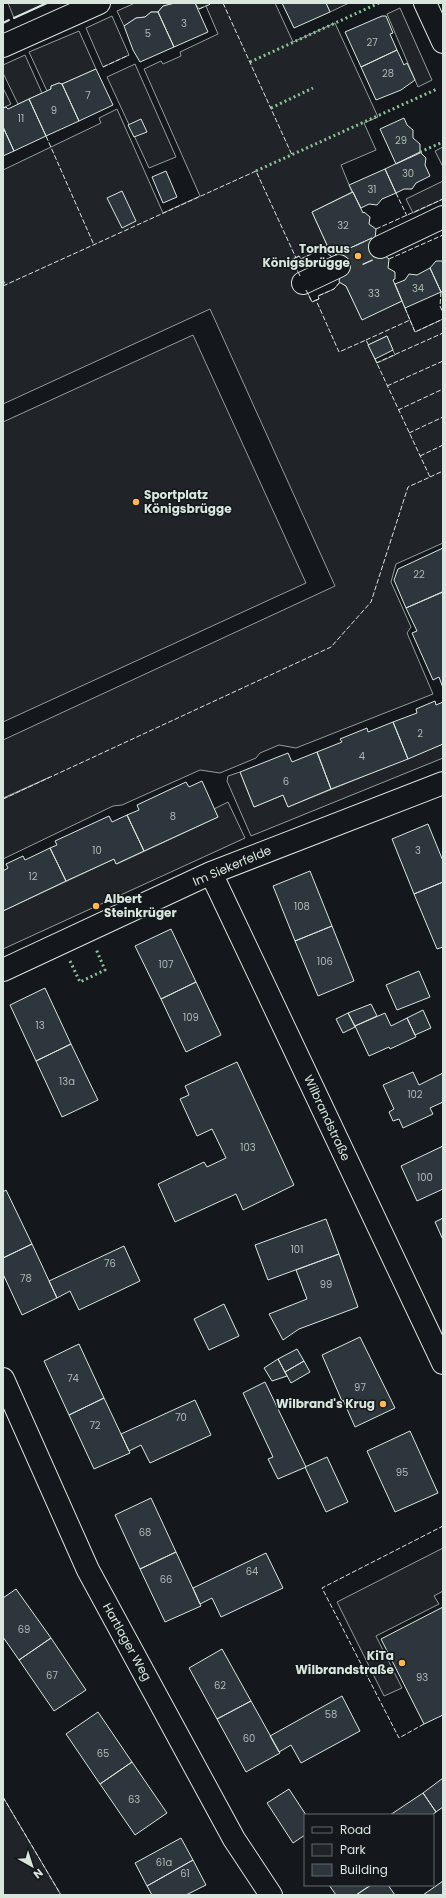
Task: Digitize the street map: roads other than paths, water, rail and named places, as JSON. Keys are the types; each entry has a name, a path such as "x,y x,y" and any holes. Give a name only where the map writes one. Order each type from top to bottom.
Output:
{"street":[{"path":"3,46 98,3"},
{"path":"425,3 443,42"},
{"path":"380,247 443,217"},
{"path":"303,283 340,266"},
{"name":"Im Siekerfelde","path":"3,970 211,873 443,783"},
{"name":"Wilbrandstraße","path":"211,873 443,1363"},
{"name":"Hartlager Weg","path":"3,1378 88,1570 234,1839 271,1895"}],"tunnel":[{"path":"339,266 380,247"}],"place":[{"name":"Torhaus Königsbrügge","path":"358,256"},
{"name":"Sportplatz Königsbrügge","path":"136,502"},
{"name":"Albert Steinkrüger","path":"96,906"},
{"name":"Wilbrand's Krug","path":"383,1404"},
{"name":"KiTa Wilbrandstraße","path":"402,1663"}]}
